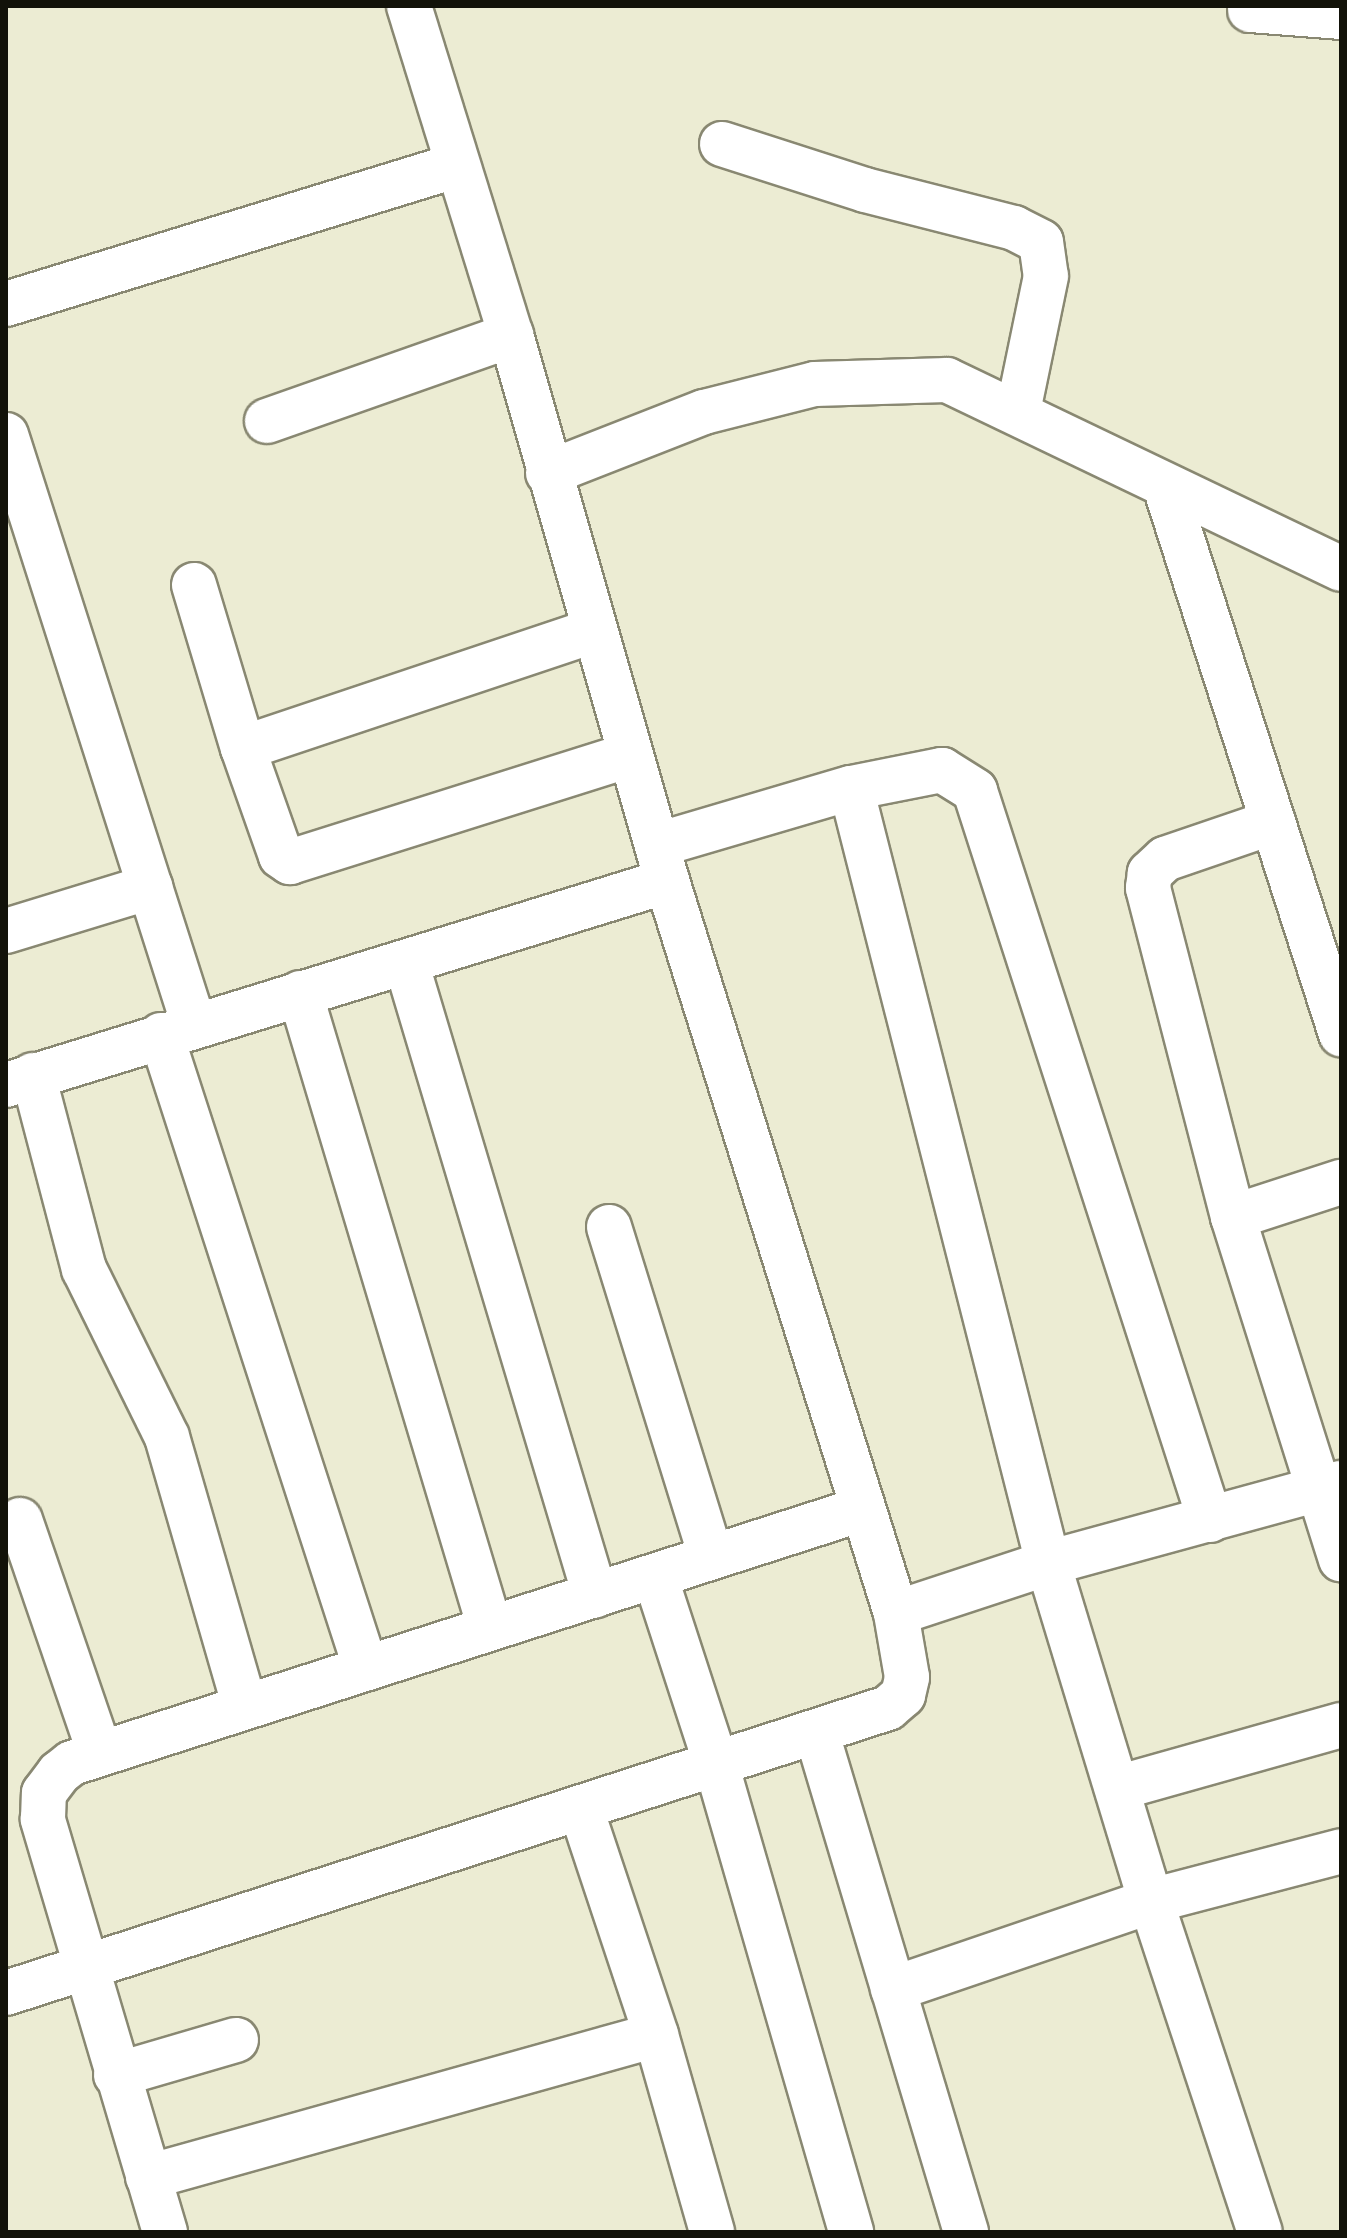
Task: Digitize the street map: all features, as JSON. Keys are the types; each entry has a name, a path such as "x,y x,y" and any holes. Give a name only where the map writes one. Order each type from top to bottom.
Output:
{"street":[{"path":"6,1993 817,1734 888,1708 903,1695 907,1677 896,1613 662,863 593,631 511,335 409,6"},
{"path":"1250,10 1341,17"},
{"path":"722,144 865,190 1014,228 1041,242 1044,289 1018,411"},
{"path":"6,304 457,165"},
{"path":"267,421 511,335"},
{"path":"548,473 704,412 815,384 947,380 1018,411 1165,486 1341,569"},
{"path":"6,435 150,887 178,1030 366,1669"},
{"path":"1165,486 1341,1034"},
{"path":"194,585 243,748 281,856 290,862 630,755"},
{"path":"243,748 593,631"},
{"path":"245,1707 167,1437 84,1269 20,1080 406,962 851,788 942,770 975,791 1210,1520"},
{"path":"851,788 1048,1563 1151,1901 1260,2232"},
{"path":"1273,822 1165,859 1150,873 1148,888 1233,1217 1329,1487 1341,1559"},
{"path":"7,926 150,887"},
{"path":"406,962 595,1595"},
{"path":"300,993 490,1628"},
{"path":"1233,1217 1341,1182"},
{"path":"609,1227 711,1557"},
{"path":"896,1613 1048,1563 1329,1487"},
{"path":"165,2232 83,1968 43,1819 44,1793 72,1763 862,1509"},
{"path":"20,1520 100,1754"},
{"path":"655,1576 717,1767 851,2232"},
{"path":"1117,1788 1341,1725"},
{"path":"817,1734 966,2232"},
{"path":"581,1809 656,2035 712,2232"},
{"path":"893,1989 1151,1901 1341,1851"},
{"path":"148,2177 656,2035"},
{"path":"116,2075 236,2040"}]}
